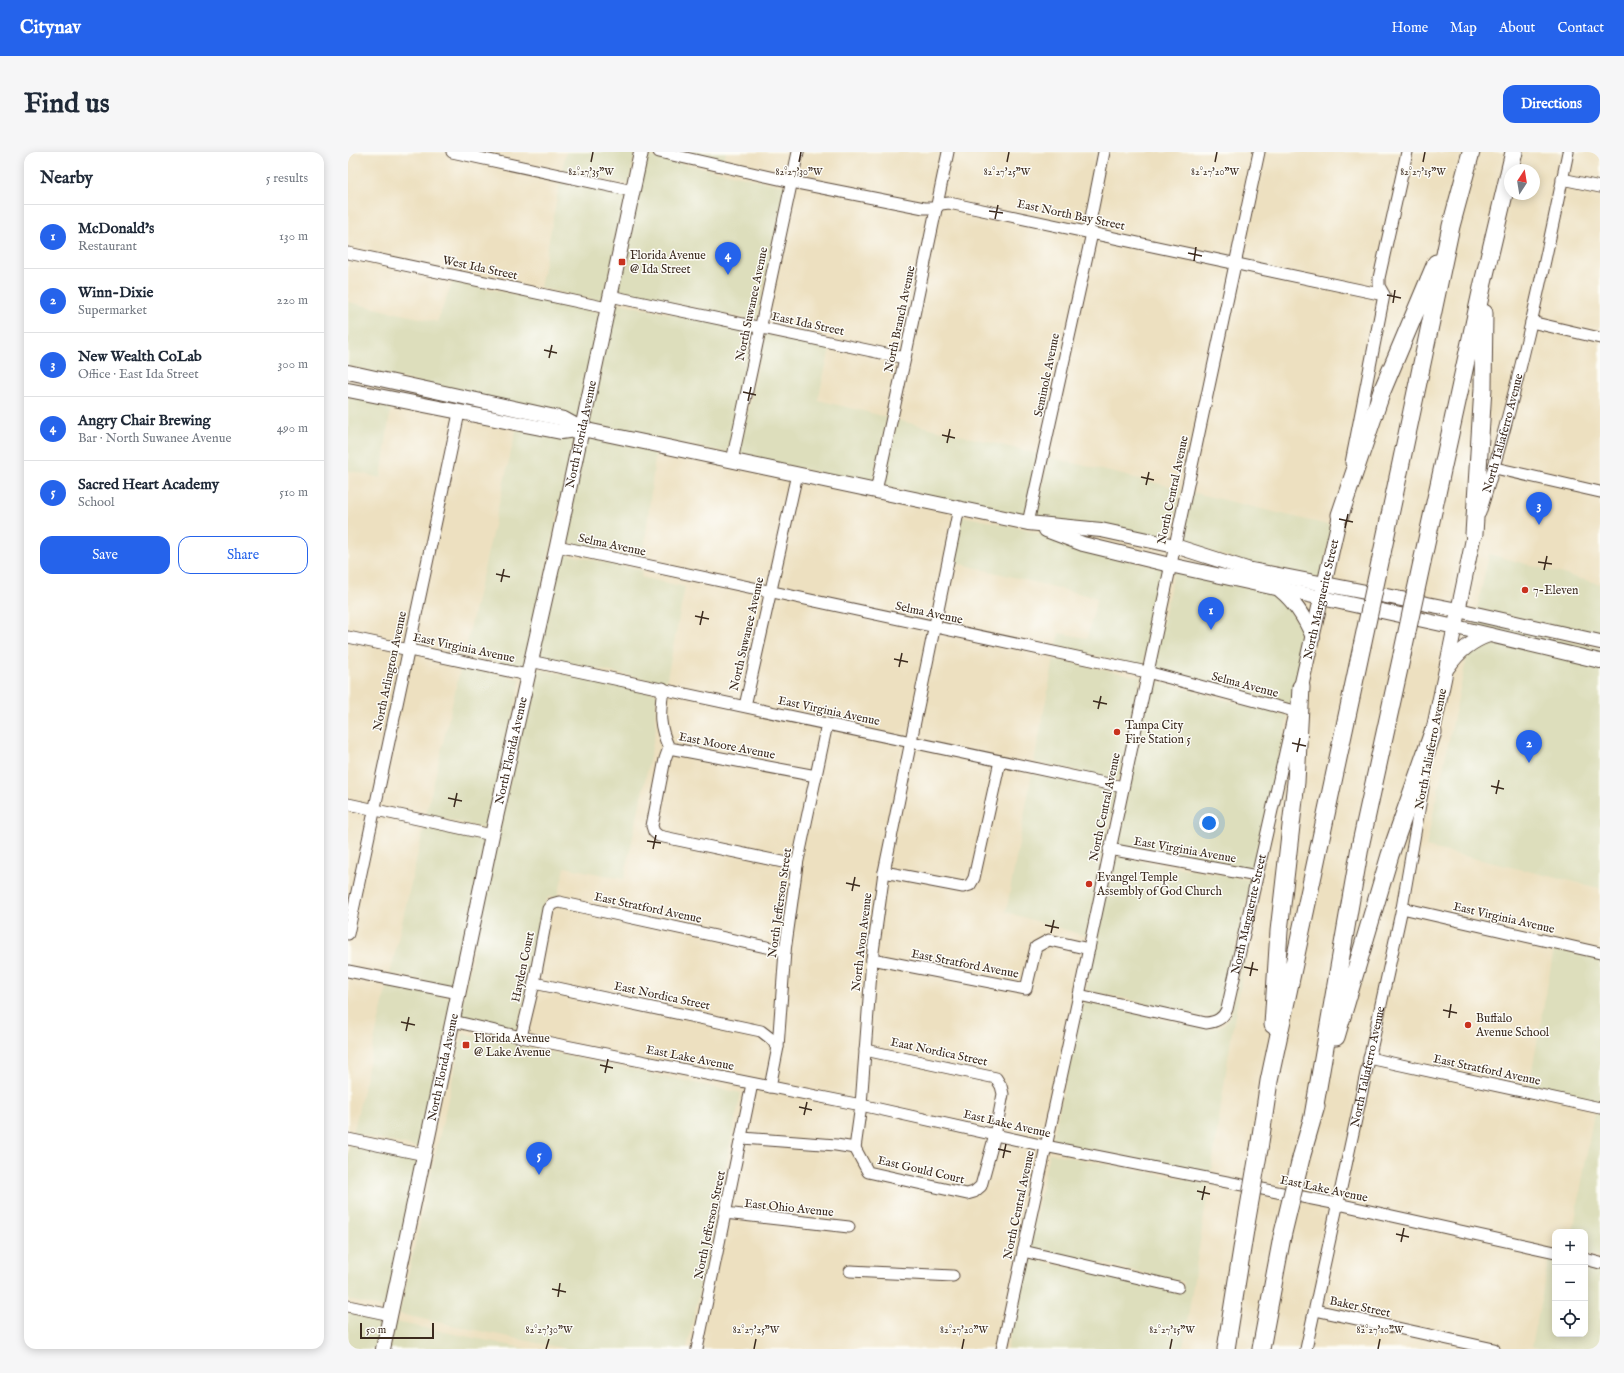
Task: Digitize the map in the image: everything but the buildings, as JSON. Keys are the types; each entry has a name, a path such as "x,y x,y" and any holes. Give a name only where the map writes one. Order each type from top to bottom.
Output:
{"highway":[{"path":"1226,1349 1269,1081 1451,226 1471,152"},
{"path":"1313,1116 1360,847 1483,283 1514,152"},
{"path":"1340,515 1382,391 1451,226"},
{"path":"1474,534 1484,359 1483,283"},
{"path":"1269,1081 1279,931 1296,782 1301,687"},
{"path":"1261,1349 1282,1237 1301,1158 1390,855 1433,732"}],"main road":[{"name":"North Florida Avenue","path":"383,1349 492,835 557,546 641,152"},
{"path":"348,372 564,419 582,429 1028,523 1101,530 1175,546 1247,569 1458,610 1600,642"},
{"path":"348,390 561,432 582,429"},
{"name":"North Marguerite Street","path":"1301,687 1340,515"},
{"path":"1028,523 1083,544 1170,565 1454,627 1600,661"},
{"name":"North Taliaferro Avenue","path":"1433,732 1474,534"},
{"path":"1278,589 1292,600 1299,609 1313,637"},
{"path":"1446,669 1459,652 1466,646 1489,635"}],"street":[{"path":"452,152 633,191"},
{"name":"East North Bay Street","path":"659,152 792,182 924,208 936,208 941,204 949,203 1384,295"},
{"name":"North Suwanee Avenue","path":"732,461 798,152"},
{"name":"North Branch Avenue","path":"876,491 906,358 948,152"},
{"name":"Seminole Avenue","path":"1028,523 1090,233 1104,152"},
{"name":"North Central Avenue","path":"1002,1349 1259,152"},
{"name":"North Marguerite Street","path":"1340,515 1384,295 1379,286 1379,278 1407,152"},
{"name":"North Taliaferro Avenue","path":"1474,534 1495,468 1531,322 1568,152"},
{"path":"1562,179 1600,187"},
{"name":"West Ida Street","path":"348,253 609,302"},
{"name":"East Ida Street","path":"609,302 761,328 906,358"},
{"path":"1531,322 1600,338"},
{"name":"North Arlington Avenue","path":"348,934 459,413"},
{"path":"1495,468 1600,492"},
{"name":"North Suwanee Avenue","path":"745,706 797,474"},
{"name":"North Avon Avenue","path":"855,1148 861,1105 872,959 884,872 959,508"},
{"name":"Selma Avenue","path":"557,546 1147,672 1294,712"},
{"name":"East Virginia Avenue","path":"348,637 408,649 663,688 1123,787"},
{"name":"North Marguerite Street","path":"1079,995 1206,1023 1220,1019 1224,1015 1227,1009 1294,712 1301,687"},
{"name":"East Moore Avenue","path":"663,688 660,718 663,734 669,748 816,776"},
{"name":"North Jefferson Street","path":"770,1087 778,1047 785,951 797,865 827,724"},
{"name":"North Taliaferro Avenue","path":"1306,1349 1402,908 1433,732"},
{"path":"669,748 665,759 652,826 654,832 659,836 797,865"},
{"path":"884,872 963,887 970,885 974,878 1000,761"},
{"path":"348,804 492,835"},
{"name":"East Virginia Avenue","path":"1109,849 1257,876"},
{"name":"East Stratford Avenue","path":"552,904 559,902 785,951"},
{"name":"Hayden Court","path":"521,1037 534,983 548,909 552,904"},
{"name":"East Virginia Avenue","path":"1402,908 1600,953"},
{"name":"East Stratford Avenue","path":"872,959 1026,989 1036,947 1049,940 1089,949"},
{"path":"348,971 459,993"},
{"name":"East Nordica Street","path":"534,983 761,1030 778,1047"},
{"name":"East Lake Avenue","path":"453,1022 861,1105 1045,1146 1338,1204 1552,1251"},
{"name":"Eaat Nordica Street","path":"865,1050 996,1078 1001,1086 1003,1094 995,1135"},
{"name":"East Stratford Avenue","path":"1369,1058 1600,1108"},
{"name":"North Jefferson Street","path":"697,1349 752,1084"},
{"name":"East Gould Court","path":"855,1148 868,1172 967,1194 974,1192 981,1186 995,1135"},
{"path":"742,1138 836,1145 855,1148"},
{"path":"348,1139 425,1155"},
{"name":"East Ohio Avenue","path":"725,1214 849,1227"},
{"path":"1023,1251 1178,1287"},
{"path":"1588,1260 1600,1263"},
{"path":"850,1271 953,1276"},
{"path":"348,1306 391,1315"},
{"name":"Baker Street","path":"1315,1310 1494,1349"}],"shaded area":[{"path":"566,152 635,152 629,184 562,170"},
{"path":"685,152 726,152 724,161"},
{"path":"645,155 785,186 757,321 616,291"},
{"path":"560,181 626,195 604,302 540,288"},
{"path":"453,281 601,313 578,420 348,366 348,302 437,322"},
{"path":"614,302 755,332 728,453 588,424"},
{"path":"765,334 830,348 818,400 887,417 872,484 738,455"},
{"path":"348,396 391,405 381,478 348,470"},
{"path":"897,420 1038,454 1025,516 882,486"},
{"path":"516,430 575,436 524,668 464,655"},
{"path":"585,436 656,450 643,558 563,542"},
{"path":"1048,457 1181,489 1171,539 1035,518"},
{"path":"1191,492 1332,526 1321,578 1248,563 1181,542"},
{"path":"962,516 1027,529 1081,549 1164,569 1143,666 1057,647 1059,633 1087,638 1097,598 953,562"},
{"path":"561,553 642,570 641,577 685,587 666,683 537,657"},
{"path":"1489,554 1600,584 1600,636 1477,609"},
{"path":"1174,571 1276,594 1288,605 1307,638 1291,705 1153,668"},
{"path":"1475,620 1600,648 1600,654 1493,630 1493,628 1489,629 1474,625"},
{"path":"1489,641 1600,666 1600,888 1426,847 1468,652"},
{"path":"1054,659 1141,677 1119,780 1034,762"},
{"path":"461,666 521,679 488,829 426,815"},
{"path":"534,668 657,693 655,717 656,729 624,879 565,867 558,896 553,898 551,896 546,900 529,982 517,1030 459,1017"},
{"path":"1151,680 1288,716 1253,869 1116,845"},
{"path":"1032,774 1116,791 1086,936 1006,912"},
{"path":"424,827 486,840 455,987 390,974"},
{"path":"1113,856 1251,880 1222,1008 1217,1014 1206,1017 1086,990"},
{"path":"1254,911 1232,1032 1211,1173 1052,1142 1083,1001 1205,1029 1219,1027 1226,1022 1232,1011"},
{"path":"1554,949 1600,959 1600,1102 1529,1087"},
{"path":"387,985 453,998 421,1148 353,1134"},
{"path":"463,1033 741,1093 687,1349 567,1349 399,1314"},
{"path":"1594,1113 1600,1114 1600,1257 1588,1255 1588,1229 1574,1229"},
{"path":"350,1145 419,1160 387,1308 348,1300 348,1155"},
{"path":"1049,1153 1209,1184 1183,1349 1007,1349 1027,1258 1181,1293 1184,1282 1029,1247"},
{"path":"1549,1258 1552,1259 1552,1337 1588,1337 1588,1266 1600,1269 1600,1349 1539,1349 1532,1346"},
{"path":"348,1312 385,1319 378,1349 348,1349"},
{"path":"395,1322 528,1349 389,1349"}],"place":[{"name":"Florida Avenue @ Ida Street","path":"622,262"},
{"name":"Angry Chair Brewing","path":"728,275"},
{"name":"New Wealth CoLab","path":"1539,525"},
{"name":"7-Eleven","path":"1525,590"},
{"name":"McDonald's","path":"1211,630"},
{"name":"Tampa City Fire Station 5","path":"1117,732"},
{"name":"Winn-Dixie","path":"1529,763"},
{"name":"Evangel Temple Assembly of God Church","path":"1089,884"},
{"name":"Buffalo Avenue School","path":"1468,1025"},
{"name":"Florida Avenue @ Lake Avenue","path":"466,1045"},
{"name":"Sacred Heart Academy","path":"539,1175"}]}
